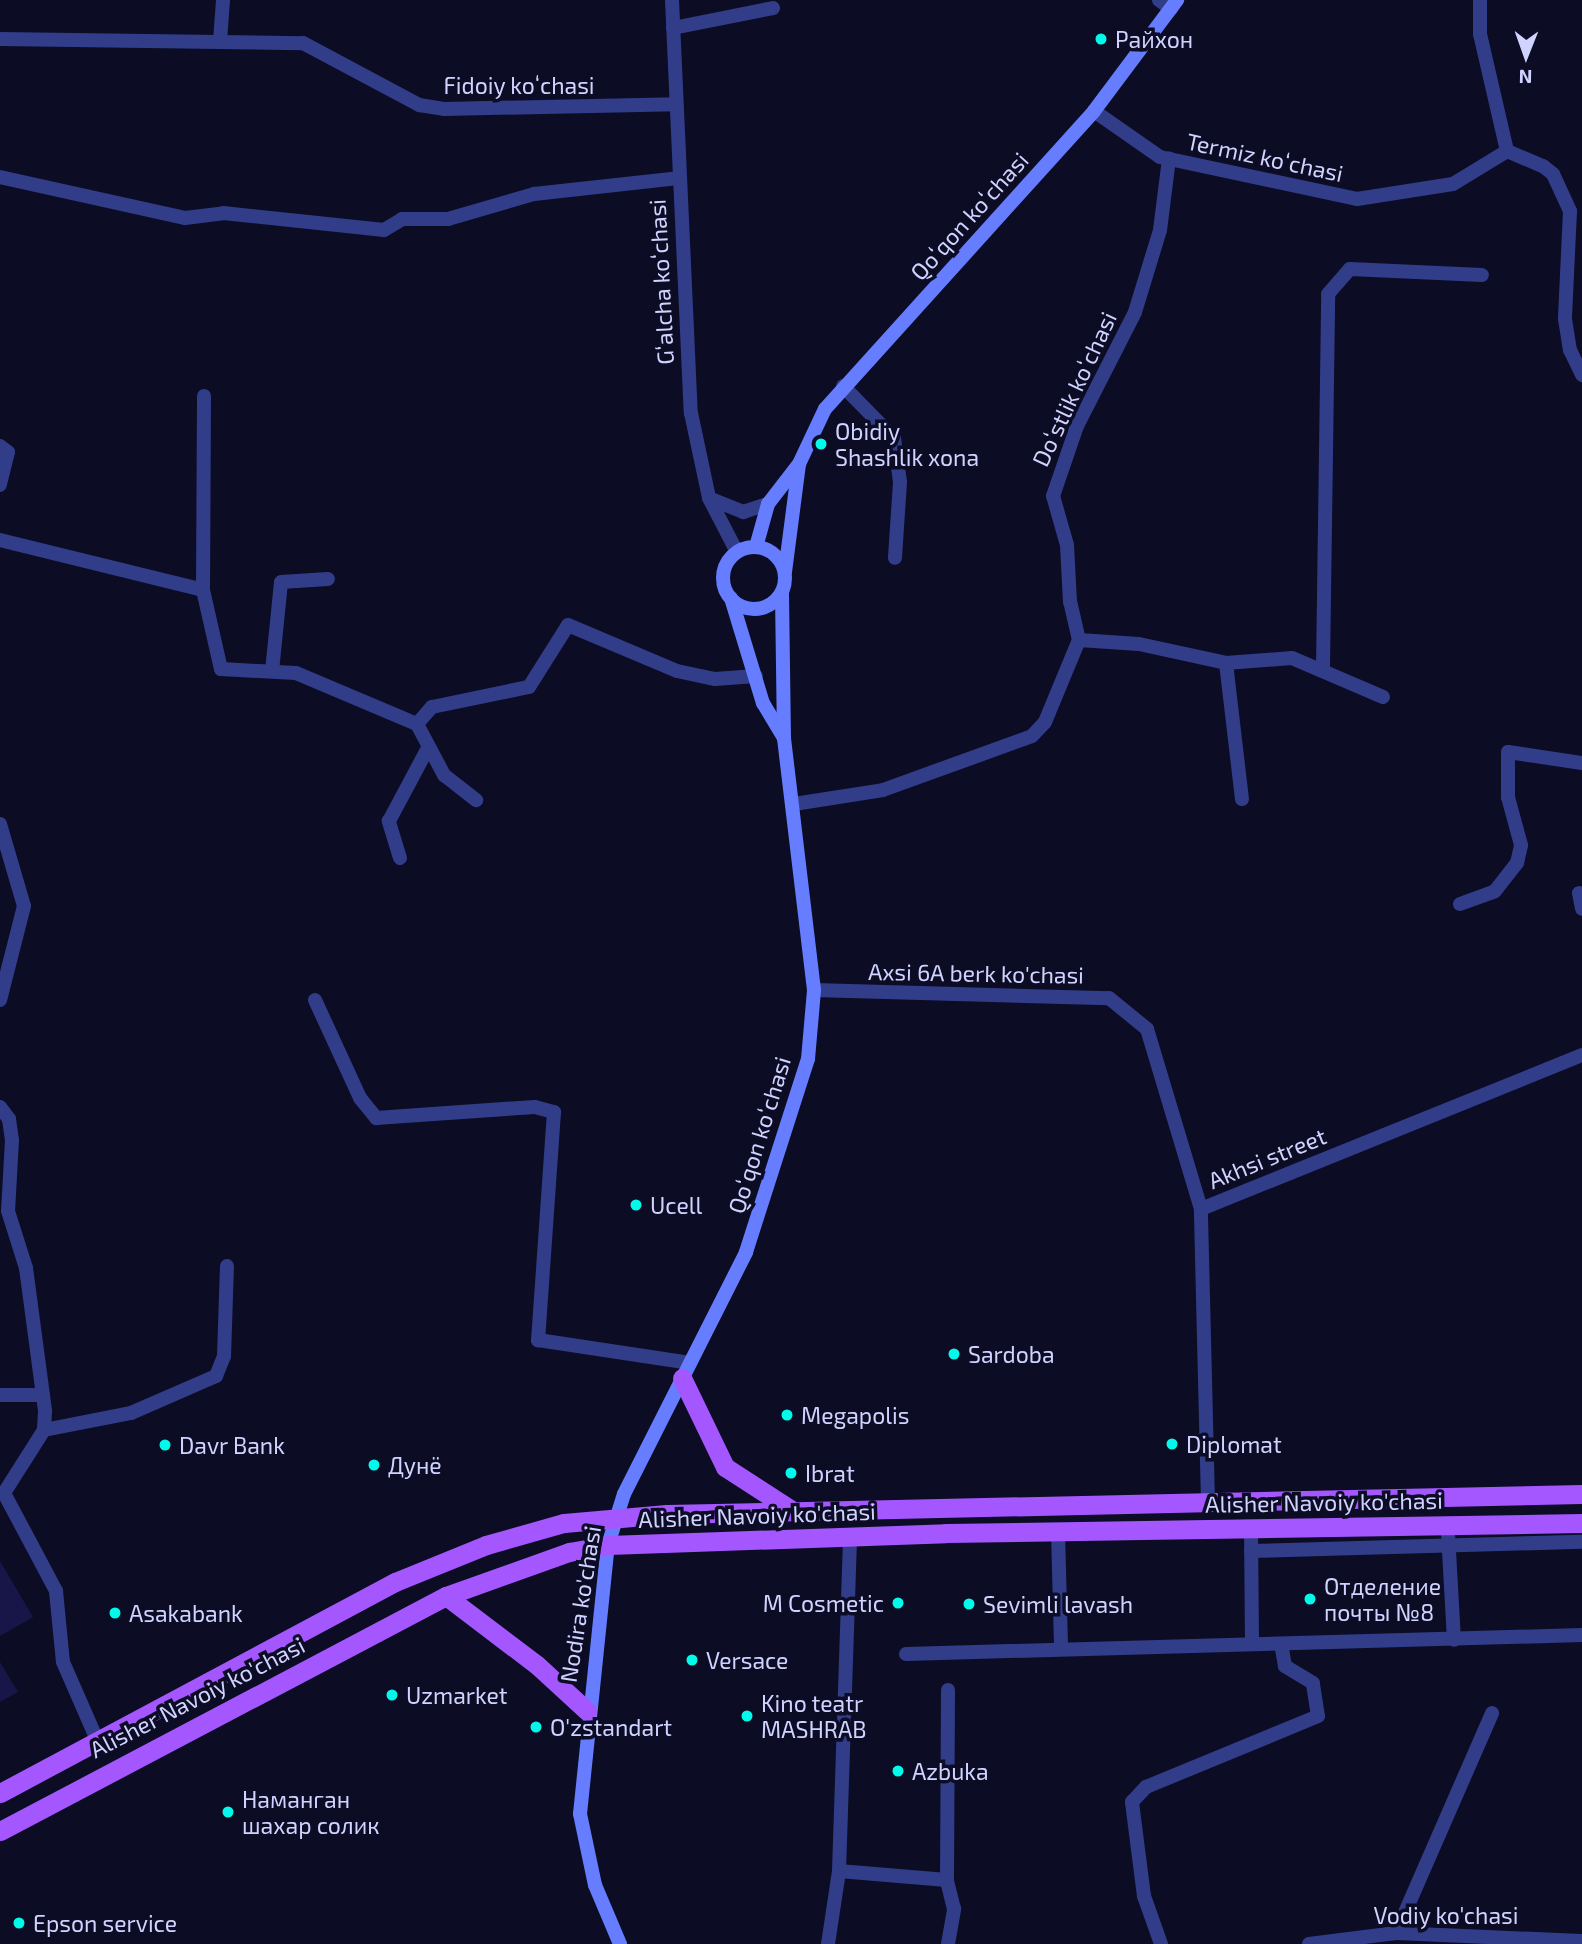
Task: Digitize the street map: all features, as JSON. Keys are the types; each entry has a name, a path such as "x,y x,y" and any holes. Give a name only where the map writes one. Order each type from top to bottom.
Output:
{"main road":[{"name":"Qoʻqon koʻchasi","path":"756,547 768,504 799,464 825,409 1094,111 1169,3"},
{"name":"Qoʻqon koʻchasi","path":"785,572 799,464"},
{"path":"756,547 775,555 785,572 782,592 759,609 731,598 725,569 737,552 756,547"},
{"name":"Qoʻqon koʻchasi","path":"617,1516 746,1252 808,1059 814,990 794,804 784,738 782,592"},
{"name":"Qoʻqon koʻchasi","path":"731,598 763,704 784,738"},
{"path":"686,1371 725,1467 794,1511"},
{"name":"Alisher Navoiy ko'chasi","path":"0,1793 395,1582 486,1545 564,1523 617,1516 1582,1494"},
{"name":"Nodira ko'chasi","path":"617,1516 608,1545 587,1711 582,1823 595,1885 620,1944"},
{"name":"Alisher Navoiy ko'chasi","path":"0,1831 446,1596 533,1562 608,1545 850,1536 1251,1528 1448,1534 1582,1523"},
{"path":"446,1596 537,1665 587,1711"}],"street":[{"path":"220,41 223,0"},
{"name":"Gʻalcha koʻchasi","path":"671,0 691,413 709,498 737,552"},
{"path":"1480,0 1480,34 1507,150 1553,174 1570,211 1565,319 1570,350 1582,375"},
{"path":"673,28 773,8"},
{"name":"Fidoiy koʻchasi","path":"0,39 220,41 318,46 388,90 444,109 676,104"},
{"name":"Termiz koʻchasi","path":"1094,111 1142,148 1169,159 1357,199 1453,184 1507,150"},
{"name":"Doʻstlik koʻchasi","path":"1079,640 1070,602 1067,545 1053,496 1077,426 1135,312 1160,230 1169,159"},
{"path":"0,177 185,218 223,212 384,230 402,219 449,219 534,194 678,178"},
{"path":"1323,667 1328,294 1350,269 1482,275"},
{"path":"843,386 894,438 900,482 894,558"},
{"path":"204,396 204,590 221,669 296,673 416,724 444,775 476,800"},
{"path":"0,446 8,452 0,485"},
{"path":"709,498 743,512 768,504"},
{"path":"0,540 204,590"},
{"path":"272,671 281,582 328,579"},
{"path":"416,724 432,707 529,687 568,625 677,671 715,678 756,676"},
{"path":"794,804 883,790 1032,736 1045,722 1079,640 1139,644 1226,663 1292,658 1323,667 1382,697"},
{"path":"1226,663 1242,799"},
{"path":"400,859 389,821 428,748"},
{"path":"1460,904 1495,891 1517,863 1521,845 1508,797 1508,752 1582,763"},
{"path":"0,824 24,906 0,1000"},
{"path":"1579,893 1582,909"},
{"name":"Axsi 6А berk ko'chasi","path":"814,990 1109,998 1147,1029 1201,1209"},
{"path":"316,1000 360,1098 376,1118 535,1107 554,1112 538,1340 686,1371"},
{"name":"Akhsi street","path":"1208,1502 1201,1209 1582,1055"},
{"path":"0,1107 9,1119 12,1140 8,1211 26,1268 43,1395 44,1430 4,1493 56,1591 63,1662 97,1741"},
{"path":"44,1430 131,1413 216,1376 224,1356 228,1266"},
{"path":"0,1395 43,1395"},
{"path":"1251,1528 1252,1644"},
{"path":"1058,1531 1061,1646"},
{"path":"1251,1551 1448,1534 1582,1542"},
{"path":"1448,1534 1454,1640"},
{"path":"828,1944 839,1871 850,1536"},
{"path":"906,1654 1061,1646 1281,1644 1582,1634"},
{"path":"1161,1944 1144,1896 1134,1796 1318,1716 1313,1683 1285,1666 1281,1644"},
{"path":"948,1690 947,1880 954,1909 948,1944"},
{"path":"1396,1933 1492,1713"},
{"path":"839,1871 947,1880"},
{"name":"Vodiy ko'chasi","path":"1310,1944 1396,1933 1582,1941"}],"building":[{"path":"0,1561 33,1617 0,1636"},
{"path":"0,1662 18,1692 0,1702"}],"place":[{"name":"Райхон","path":"1101,39"},
{"name":"Obidiy Shashlik xona","path":"821,444"},
{"name":"Ucell","path":"636,1205"},
{"name":"Sardoba","path":"954,1354"},
{"name":"Megapolis","path":"787,1415"},
{"name":"Diplomat","path":"1172,1444"},
{"name":"Davr Bank","path":"165,1445"},
{"name":"Дунё","path":"374,1465"},
{"name":"Ibrat","path":"791,1473"},
{"name":"Отделение почты №8","path":"1310,1599"},
{"name":"M Cosmetic","path":"898,1603"},
{"name":"Sevimli lavash","path":"969,1604"},
{"name":"Asakabank","path":"115,1613"},
{"name":"Versace","path":"692,1660"},
{"name":"Uzmarket","path":"392,1695"},
{"name":"Kino teatr MASHRAB","path":"747,1716"},
{"name":"O'zstandart","path":"536,1727"},
{"name":"Azbuka","path":"898,1771"},
{"name":"Наманган шахар солик","path":"228,1812"},
{"name":"Epson service","path":"19,1923"}]}
